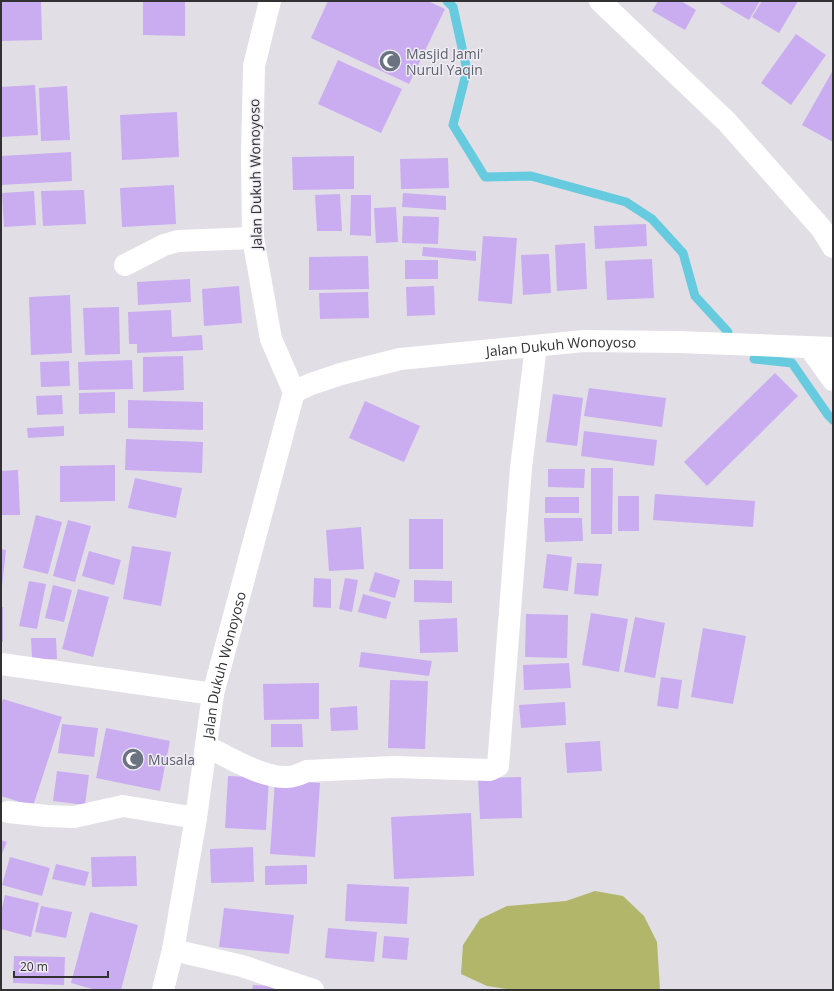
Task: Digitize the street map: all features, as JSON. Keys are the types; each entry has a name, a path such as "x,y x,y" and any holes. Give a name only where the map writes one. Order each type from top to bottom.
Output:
{"street":[{"name":"Jalan Dukuh Wonoyoso","path":"163,990 173,950 196,818 213,694 294,392 271,339 253,238 252,156 254,66 270,1"},
{"path":"600,1 727,122 821,228 833,247"},
{"path":"125,266 164,245 178,241 253,238"},
{"name":"Jalan Dukuh Wonoyoso","path":"294,392 311,384 335,376 400,359 584,341 678,342 833,348"},
{"path":"206,746 272,776 288,777 299,775 307,770 394,767 490,770 498,766 521,468 536,346"},
{"path":"810,348 833,380"},
{"path":"1,664 213,694"},
{"path":"8,812 74,817 123,806 196,818"},
{"path":"173,950 242,966 313,990"}],"green space":[{"path":"595,891 623,896 644,916 657,942 660,990 513,990 487,986 461,974 463,945 480,919 507,906 566,901"}],"building":[{"path":"1,1 41,1 42,40 1,41"},
{"path":"143,1 185,1 185,36 143,35"},
{"name":"Masjid Jami' Nurul Yaqin","path":"328,1 428,1 445,9 409,84 311,38"},
{"path":"658,1 681,1 696,10 685,30 652,11"},
{"path":"721,1 760,1 749,20 720,3"},
{"path":"762,1 798,1 779,33 752,17"},
{"path":"796,34 826,55 791,105 761,83"},
{"path":"338,60 402,89 381,133 318,104"},
{"path":"833,70 833,142 802,125"},
{"path":"35,85 38,135 1,137 1,87"},
{"path":"67,86 70,140 41,141 39,88"},
{"path":"177,112 179,157 122,160 120,115"},
{"path":"71,152 72,181 1,185 1,156"},
{"path":"354,156 354,189 293,190 292,157"},
{"path":"448,158 449,188 401,189 400,159"},
{"path":"174,185 176,224 122,227 120,188"},
{"path":"84,190 86,224 43,226 41,191"},
{"path":"34,191 36,225 4,227 2,193"},
{"path":"403,193 446,196 446,210 402,207"},
{"path":"340,194 342,231 317,231 315,195"},
{"path":"351,195 371,195 371,236 350,235"},
{"path":"396,207 398,242 376,243 374,208"},
{"path":"403,216 439,217 438,244 402,243"},
{"path":"646,224 647,246 595,249 594,226"},
{"path":"483,236 517,238 512,304 478,301"},
{"path":"585,243 587,289 557,291 555,245"},
{"path":"423,247 476,251 476,261 422,256"},
{"path":"549,254 551,293 523,295 521,255"},
{"path":"368,256 369,289 309,290 309,257"},
{"path":"652,259 654,298 607,300 605,261"},
{"path":"405,260 438,260 438,279 405,279"},
{"path":"190,279 191,302 138,305 137,282"},
{"path":"239,286 242,323 204,326 202,289"},
{"path":"434,286 435,315 407,316 406,287"},
{"path":"368,292 369,318 320,319 319,293"},
{"path":"70,295 72,353 31,355 29,297"},
{"path":"119,307 120,354 85,355 83,308"},
{"path":"171,310 172,337 202,335 203,350 137,353 137,344 129,344 128,312"},
{"path":"183,356 184,390 143,392 143,357"},
{"path":"132,360 133,389 79,390 78,362"},
{"path":"69,361 70,386 41,387 40,362"},
{"path":"775,373 798,396 707,486 684,462"},
{"path":"589,388 666,398 662,427 584,416"},
{"path":"115,392 115,413 79,414 79,393"},
{"path":"553,394 583,398 577,446 546,442"},
{"path":"62,395 63,414 37,415 36,396"},
{"path":"128,400 203,402 203,430 128,428"},
{"path":"365,401 420,426 404,462 349,438"},
{"path":"64,426 64,436 28,438 27,428"},
{"path":"584,431 657,440 654,466 581,456"},
{"path":"126,439 203,442 202,473 125,470"},
{"path":"115,465 115,501 60,502 60,466"},
{"path":"591,468 613,468 612,534 591,534"},
{"path":"548,469 585,469 584,488 548,487"},
{"path":"18,470 20,515 1,515 1,471"},
{"path":"135,478 182,488 176,518 128,508"},
{"path":"655,494 755,501 753,527 653,520"},
{"path":"618,496 639,496 639,531 618,531"},
{"path":"545,497 579,497 579,513 545,513"},
{"path":"36,515 62,522 48,574 23,568"},
{"path":"544,518 582,518 583,541 545,542"},
{"path":"409,519 443,519 443,569 409,569"},
{"path":"68,520 91,526 75,582 53,576"},
{"path":"361,527 364,569 329,571 326,530"},
{"path":"132,546 171,552 161,606 123,599"},
{"path":"1,549 6,550 2,586 1,586"},
{"path":"89,551 121,560 114,585 82,576"},
{"path":"547,554 572,557 568,591 543,588"},
{"path":"577,563 602,564 598,596 574,594"},
{"path":"375,572 400,580 395,598 369,591"},
{"path":"314,578 331,579 331,608 313,607"},
{"path":"345,578 358,580 352,612 339,609"},
{"path":"414,580 452,581 452,603 414,602"},
{"path":"29,581 46,584 37,629 19,626"},
{"path":"53,585 72,590 64,622 45,618"},
{"path":"78,589 109,597 93,657 62,649"},
{"path":"363,594 391,602 386,619 358,612"},
{"path":"1,607 3,607 3,642 1,642"},
{"path":"591,613 628,619 619,672 582,665"},
{"path":"526,614 568,615 567,658 525,657"},
{"path":"635,617 665,623 655,678 624,672"},
{"path":"457,618 458,652 420,653 419,620"},
{"path":"703,628 746,636 733,704 691,697"},
{"path":"31,638 56,638 57,659 32,659"},
{"path":"361,652 432,661 429,676 359,667"},
{"path":"569,663 571,688 524,690 523,665"},
{"path":"661,677 682,680 678,709 657,706"},
{"path":"390,680 428,681 425,749 388,748"},
{"path":"319,683 319,719 264,720 263,684"},
{"path":"3,699 62,717 33,806 1,796 1,705"},
{"path":"565,702 566,725 521,728 519,705"},
{"path":"357,706 358,730 331,731 330,708"},
{"path":"62,724 98,728 94,757 58,753"},
{"path":"271,724 302,724 303,747 271,747"},
{"name":"Musala","path":"106,728 170,741 160,791 96,778"},
{"path":"600,741 602,771 567,773 565,743"},
{"path":"57,771 89,775 85,805 53,801"},
{"path":"228,776 269,778 266,830 225,828"},
{"path":"521,777 522,818 480,819 478,778"},
{"path":"275,780 320,783 315,857 270,854"},
{"path":"471,813 474,876 394,879 391,817"},
{"path":"1,840 7,842 1,856"},
{"path":"253,847 254,882 211,883 210,849"},
{"path":"136,856 137,886 92,887 91,857"},
{"path":"10,857 50,868 42,896 2,885"},
{"path":"56,864 89,872 85,886 52,879"},
{"path":"307,865 307,884 265,885 265,866"},
{"path":"347,884 409,887 407,924 345,921"},
{"path":"5,895 39,903 31,937 1,929 1,912"},
{"path":"41,906 72,912 66,938 35,932"},
{"path":"224,908 294,915 289,954 219,947"},
{"path":"90,912 138,925 121,990 96,990 71,983"},
{"path":"328,928 377,932 374,962 325,958"},
{"path":"384,936 409,938 407,960 382,958"},
{"path":"14,956 65,957 64,985 13,983"},
{"path":"253,985 285,987 285,990 252,990"}],"waterway":[{"path":"447,1 453,7 467,70 453,125 485,177 531,176 626,202 652,219 683,253 695,296 728,332"},
{"path":"754,359 792,363 833,420"}],"place":[{"name":"Masjid Jami' Nurul Yaqin","path":"390,61"},
{"name":"Musala","path":"133,759"}]}
